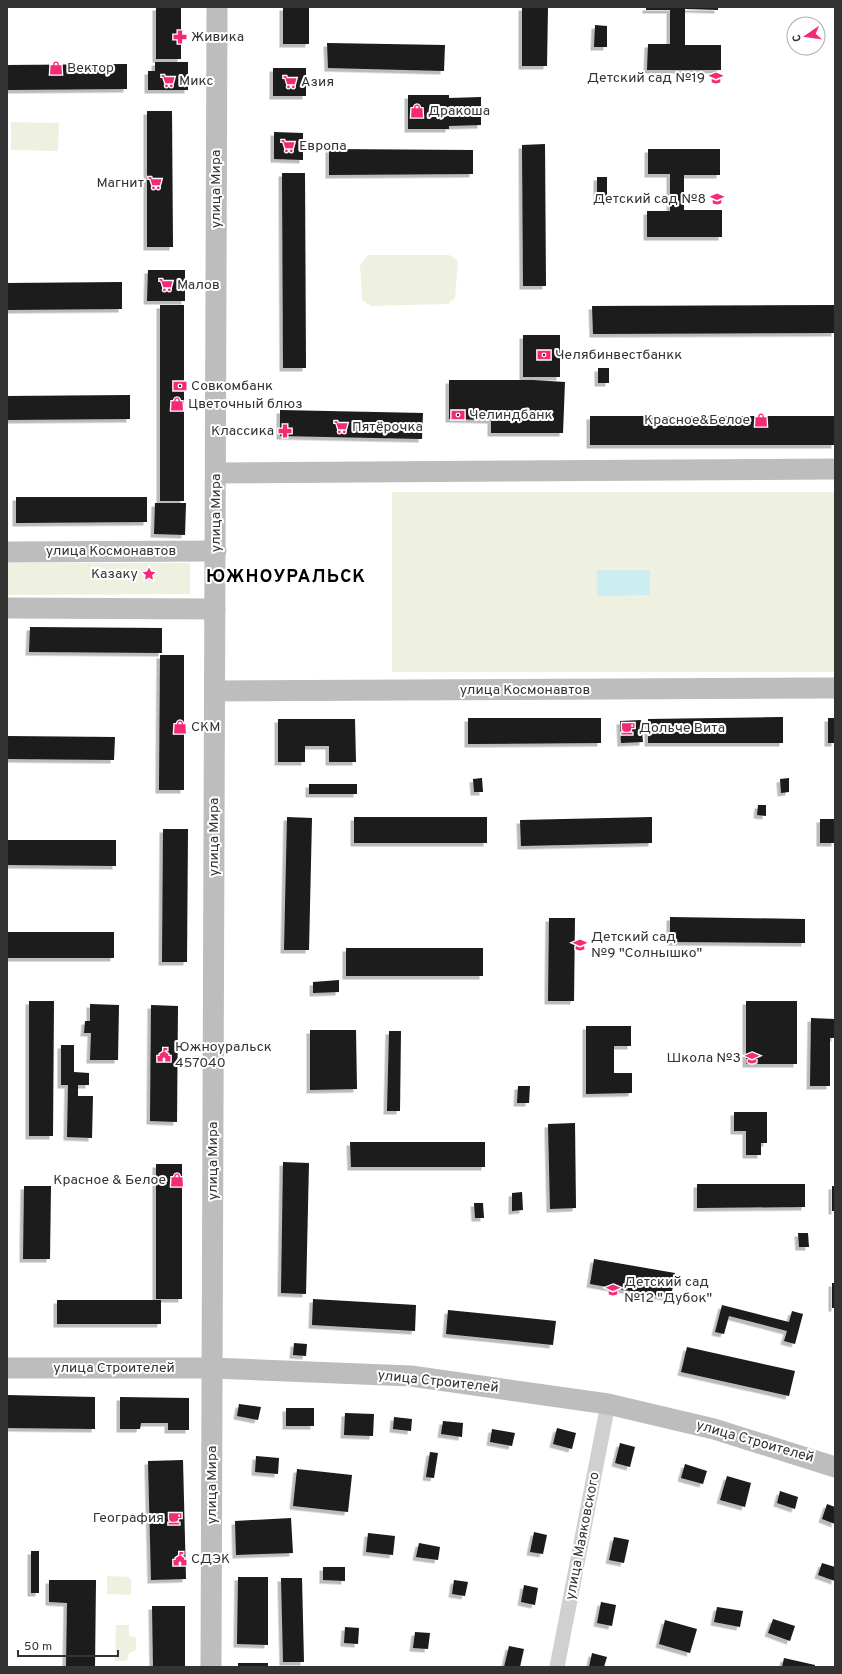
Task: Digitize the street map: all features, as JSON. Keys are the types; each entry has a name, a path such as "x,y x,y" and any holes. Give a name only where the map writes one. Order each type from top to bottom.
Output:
{"street":[{"name":"улица Мира","path":"211,1667 217,7"},
{"path":"216,473 835,469"},
{"name":"улица Космонавтов","path":"7,552 216,551"},
{"path":"7,608 215,609"},
{"name":"улица Космонавтов","path":"215,691 835,688"},
{"name":"улица Строителей","path":"7,1368 212,1368 411,1376 608,1404 714,1429 835,1467"},
{"name":"улица Маяковского","path":"557,1667 608,1404"}],"green space":[{"path":"11,122 59,123 58,151 11,150"},
{"path":"368,255 449,255 458,261 455,298 448,304 371,306 362,300 360,265"},
{"path":"392,492 835,492 835,672 392,672"},
{"path":"7,563 190,563 190,594 7,595"},
{"path":"107,1576 129,1577 131,1581 131,1595 107,1594"},
{"path":"116,1625 129,1625 129,1636 136,1637 136,1650 129,1653 127,1661 115,1661"}],"water":[{"path":"597,570 650,570 650,595 597,596"}],"building":[{"path":"156,7 181,7 181,59 156,59"},
{"path":"283,7 309,7 309,44 283,44"},
{"path":"522,7 548,7 547,66 522,66"},
{"path":"646,7 718,7 718,10 685,9 685,45 721,45 721,70 647,70 648,44 670,44 670,10 646,10"},
{"path":"595,25 607,26 607,47 594,47"},
{"path":"327,43 445,45 444,71 328,68"},
{"name":"Микс","path":"155,62 188,62 188,90 148,90 148,71 155,71"},
{"path":"127,64 127,89 7,90 7,65"},
{"name":"Азия","path":"273,68 306,68 306,96 273,96"},
{"path":"408,95 449,95 449,98 481,97 481,125 449,126 449,129 408,129"},
{"path":"147,111 172,111 173,247 147,247"},
{"name":"Европа","path":"274,132 303,133 303,160 274,159"},
{"path":"545,144 546,286 523,286 522,145"},
{"path":"329,149 473,150 473,174 329,175"},
{"path":"648,149 720,149 720,175 684,175 684,210 722,210 722,237 647,237 647,211 670,211 670,174 648,174"},
{"path":"282,173 305,173 306,368 283,368"},
{"path":"597,177 607,177 607,199 597,199"},
{"name":"Малов","path":"148,270 185,270 185,301 147,301"},
{"path":"122,282 122,309 7,310 7,283"},
{"path":"160,305 184,305 184,501 160,501"},
{"path":"835,305 835,333 593,334 592,306"},
{"path":"523,335 560,335 560,377 523,377"},
{"path":"598,368 609,368 609,383 598,383"},
{"path":"449,380 533,380 565,382 563,433 491,433 491,420 449,419"},
{"path":"130,395 130,419 7,420 7,396"},
{"path":"280,410 423,413 422,439 280,436"},
{"path":"590,416 835,416 835,445 590,445"},
{"path":"16,497 147,497 147,522 16,523"},
{"path":"155,503 186,503 185,535 154,534"},
{"path":"30,627 162,628 162,653 29,652"},
{"path":"160,655 184,655 184,790 159,790"},
{"path":"783,717 783,743 648,743 648,719"},
{"path":"468,718 601,718 601,743 468,744"},
{"path":"828,718 835,718 835,743 828,743"},
{"path":"278,719 355,719 356,762 329,762 329,746 305,746 305,762 278,762"},
{"path":"641,720 643,742 621,743 620,721"},
{"path":"7,736 115,737 114,760 7,759"},
{"path":"482,778 483,792 474,792 473,779"},
{"path":"789,778 789,792 781,793 780,779"},
{"path":"309,784 357,784 357,794 309,794"},
{"path":"758,805 766,805 766,816 757,815"},
{"path":"287,817 312,818 309,950 284,950"},
{"path":"354,817 487,817 487,843 354,843"},
{"path":"652,817 652,843 521,846 520,820"},
{"path":"820,819 835,819 835,843 820,843"},
{"path":"163,829 188,829 187,962 162,962"},
{"path":"8,840 116,840 116,866 8,865"},
{"path":"670,917 805,919 805,943 670,942"},
{"path":"549,918 575,918 574,1001 548,1001"},
{"path":"7,932 114,932 114,958 7,958"},
{"path":"346,948 483,948 483,976 346,976"},
{"path":"339,980 339,992 313,993 313,982"},
{"path":"29,1001 54,1001 53,1136 29,1136"},
{"path":"746,1001 797,1001 797,1064 746,1064"},
{"path":"90,1004 119,1005 118,1060 90,1060 91,1033 84,1033 85,1021 90,1021"},
{"path":"151,1005 178,1006 177,1122 150,1121"},
{"path":"811,1018 835,1019 835,1038 830,1038 830,1086 810,1086"},
{"path":"586,1026 631,1026 631,1046 614,1046 614,1073 632,1073 632,1093 586,1094"},
{"path":"310,1030 356,1030 357,1089 310,1090"},
{"path":"389,1031 401,1031 400,1111 387,1111"},
{"path":"61,1045 74,1045 74,1072 89,1073 89,1085 78,1085 78,1096 93,1096 92,1138 67,1137 68,1085 61,1085"},
{"path":"518,1086 530,1086 529,1103 517,1103"},
{"path":"734,1112 767,1112 767,1143 761,1143 761,1155 746,1155 746,1131 734,1131"},
{"path":"575,1123 576,1208 550,1209 548,1124"},
{"path":"350,1142 485,1142 485,1167 351,1167"},
{"path":"283,1162 309,1163 306,1294 281,1293"},
{"path":"156,1164 182,1164 182,1299 156,1299"},
{"path":"697,1184 805,1184 805,1207 697,1208"},
{"path":"24,1186 51,1186 50,1259 23,1259"},
{"path":"832,1186 835,1186 835,1211 832,1211"},
{"path":"522,1192 523,1210 512,1211 512,1193"},
{"path":"474,1203 483,1203 484,1218 475,1218"},
{"path":"798,1233 808,1233 809,1247 799,1247"},
{"path":"594,1259 675,1273 671,1298 590,1284"},
{"path":"832,1283 835,1283 835,1308 832,1308"},
{"path":"313,1299 416,1305 415,1331 312,1325"},
{"path":"57,1300 161,1300 161,1324 57,1324"},
{"path":"722,1305 789,1322 792,1311 803,1314 795,1344 784,1341 787,1331 729,1316 724,1334 715,1332"},
{"path":"448,1310 556,1321 553,1345 446,1334"},
{"path":"294,1343 307,1344 306,1356 293,1355"},
{"path":"687,1347 795,1371 789,1396 681,1372"},
{"path":"7,1395 95,1397 95,1429 7,1428"},
{"path":"120,1397 189,1398 189,1430 168,1430 168,1423 141,1423 140,1429 120,1429"},
{"path":"239,1404 261,1407 258,1420 237,1416"},
{"path":"286,1408 314,1408 314,1426 286,1426"},
{"path":"345,1413 374,1414 373,1436 344,1435"},
{"path":"394,1417 412,1419 411,1431 393,1429"},
{"path":"443,1421 463,1423 462,1437 441,1434"},
{"path":"557,1428 576,1433 572,1449 553,1444"},
{"path":"492,1429 515,1433 512,1446 490,1442"},
{"path":"620,1443 635,1447 630,1467 615,1463"},
{"path":"430,1452 438,1453 434,1478 426,1477"},
{"path":"256,1456 279,1458 278,1474 255,1472"},
{"path":"183,1460 186,1579 151,1580 148,1461"},
{"path":"685,1464 707,1471 703,1484 681,1478"},
{"path":"297,1469 352,1475 348,1512 293,1506"},
{"path":"727,1476 751,1483 745,1507 720,1500"},
{"path":"780,1491 798,1497 795,1509 777,1503"},
{"path":"827,1504 835,1507 835,1524 822,1519"},
{"path":"291,1518 293,1553 236,1555 235,1521"},
{"path":"534,1532 547,1535 543,1554 530,1552"},
{"path":"368,1533 395,1536 393,1555 366,1552"},
{"path":"614,1537 629,1540 624,1563 609,1560"},
{"path":"419,1543 440,1547 438,1560 416,1557"},
{"path":"31,1551 39,1551 39,1593 31,1593"},
{"path":"822,1563 835,1567 835,1581 818,1575"},
{"path":"323,1567 345,1567 345,1581 323,1580"},
{"path":"238,1577 268,1577 268,1645 237,1644"},
{"path":"281,1578 302,1578 304,1662 283,1662"},
{"path":"49,1580 96,1580 95,1667 66,1667 67,1603 49,1602"},
{"path":"454,1580 468,1582 465,1596 452,1594"},
{"path":"524,1585 538,1588 535,1605 521,1602"},
{"path":"601,1602 616,1605 612,1626 597,1623"},
{"path":"152,1606 185,1606 185,1667 153,1667"},
{"path":"717,1607 743,1611 740,1627 714,1622"},
{"path":"773,1619 795,1626 790,1641 768,1633"},
{"path":"665,1620 697,1629 690,1653 659,1644"},
{"path":"345,1627 359,1628 358,1644 344,1643"},
{"path":"415,1632 430,1633 428,1649 413,1648"},
{"path":"509,1646 524,1649 520,1667 504,1667"},
{"path":"592,1653 607,1657 604,1667 589,1667"},
{"path":"784,1658 815,1665 815,1667 782,1667"},
{"path":"238,1663 268,1663 268,1667 238,1667"}],"place":[{"name":"Живика","path":"180,37"},
{"name":"Вектор","path":"56,68"},
{"name":"Детский сад №19","path":"716,78"},
{"name":"Микс","path":"168,81"},
{"name":"Азия","path":"290,82"},
{"name":"Дракоша","path":"417,111"},
{"name":"Европа","path":"288,146"},
{"name":"Магнит","path":"155,183"},
{"name":"Детский сад №8","path":"717,199"},
{"name":"Малов","path":"166,285"},
{"name":"Челябинвестбанкк","path":"544,355"},
{"name":"Совкомбанк","path":"180,386"},
{"name":"Цветочный блюз","path":"177,404"},
{"name":"Челиндбанк","path":"458,415"},
{"name":"Красное&Белое","path":"761,420"},
{"name":"Пятёрочка","path":"341,427"},
{"name":"Классика","path":"285,431"},
{"name":"Казаку","path":"149,574"},
{"name":"СКМ","path":"180,727"},
{"name":"Дольче Вита","path":"628,728"},
{"name":"Детский сад №9 \"Солнышко\"","path":"580,945"},
{"name":"Южноуральск 457040","path":"164,1055"},
{"name":"Школа №3","path":"752,1058"},
{"name":"Красное & Белое","path":"177,1180"},
{"name":"Детский сад №12 \"Дубок\"","path":"613,1290"},
{"name":"География","path":"175,1518"},
{"name":"СДЭК","path":"180,1559"}],"district":[{"name":"ЮЖНОУРАЛЬСК","path":"286,577"}]}
